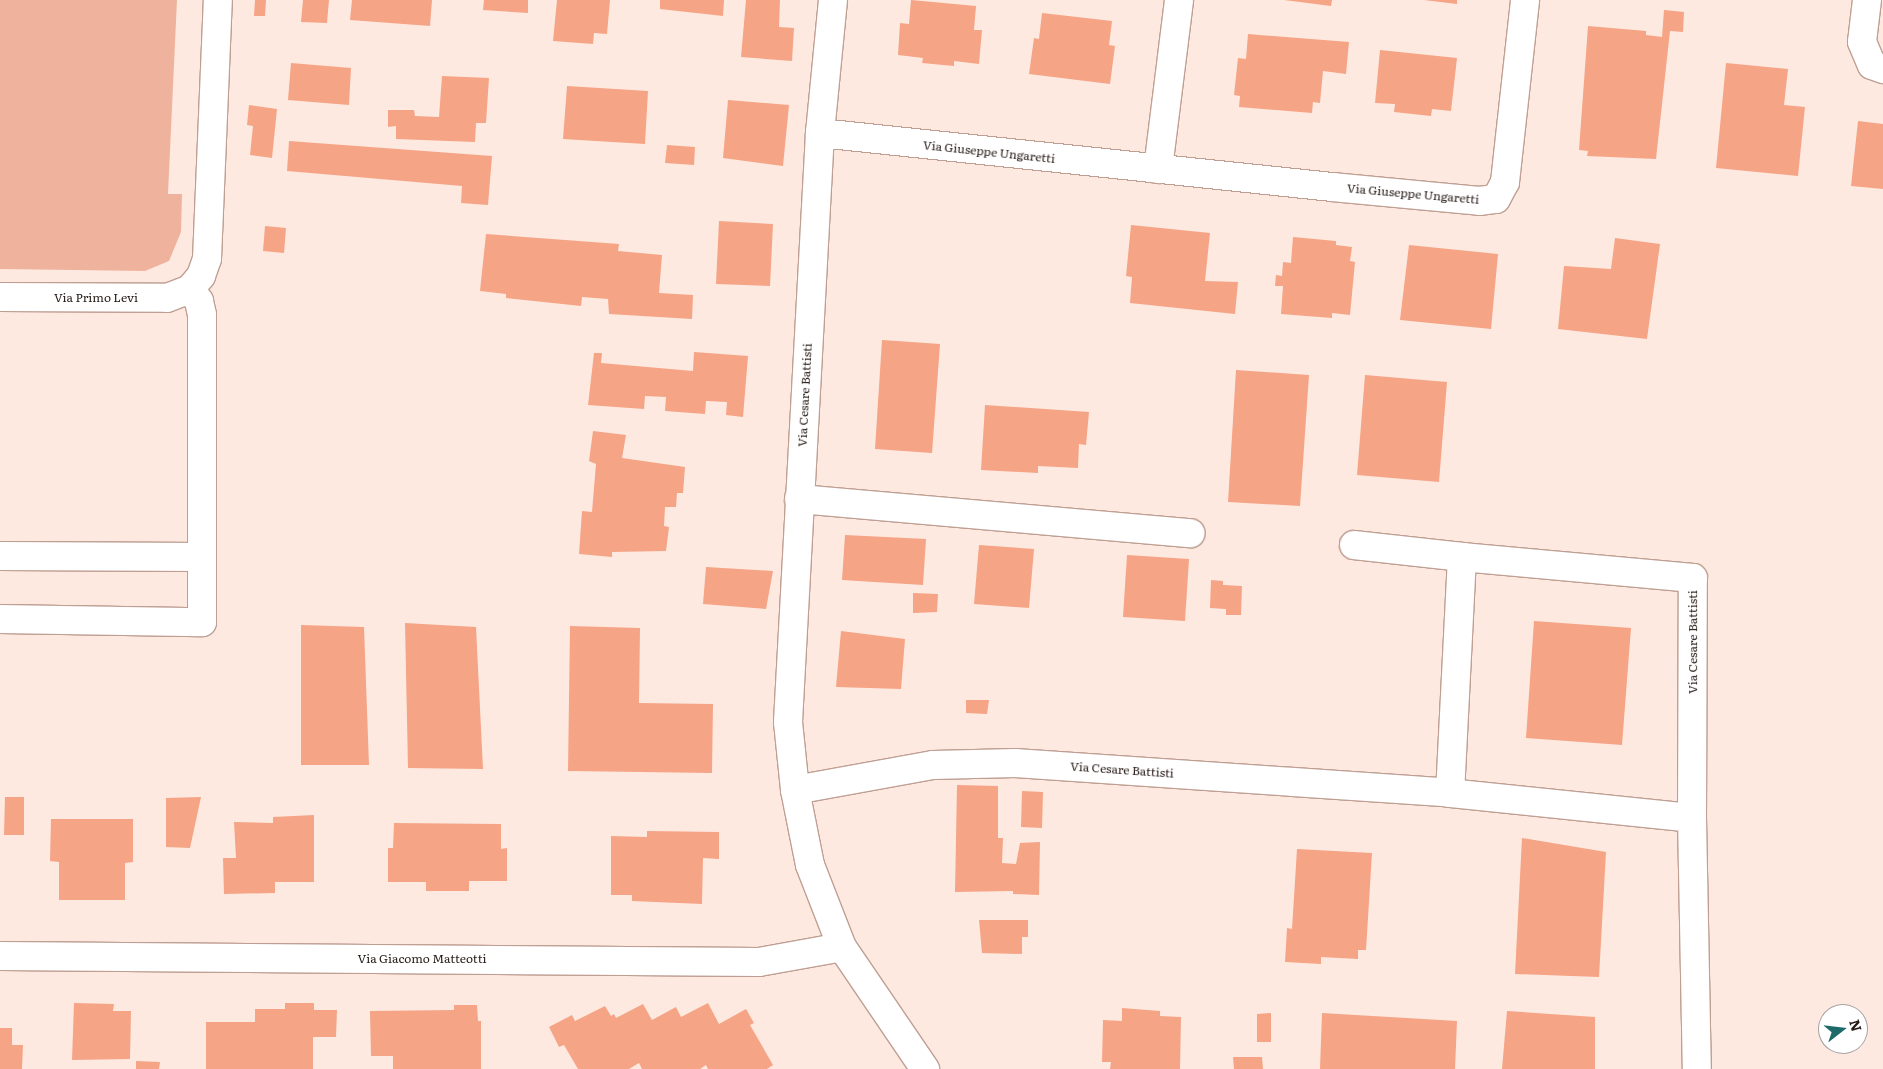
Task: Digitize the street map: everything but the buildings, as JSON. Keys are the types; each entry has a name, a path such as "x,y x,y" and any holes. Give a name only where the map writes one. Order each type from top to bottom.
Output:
{"street":[{"path":"0,619 202,622 202,315 199,301 190,289 201,276 206,259 218,0"},
{"name":"Via Cesare Battisti","path":"833,0 820,134 788,722 795,790 810,864 842,947 925,1069"},
{"path":"1158,169 1179,0"},
{"name":"Via Giuseppe Ungaretti","path":"820,134 1479,201 1496,199 1505,182 1525,0"},
{"path":"1867,0 1862,42 1872,65 1883,69"},
{"name":"Via Primo Levi","path":"0,297 167,298 190,289"},
{"path":"799,499 1191,533"},
{"name":"Via Cesare Battisti","path":"1354,545 1693,578 1692,818 1697,1069"},
{"path":"0,556 202,557"},
{"path":"1450,792 1462,557"},
{"name":"Via Cesare Battisti","path":"795,790 933,765 1016,763 1450,792 1692,818"},
{"name":"Via Giacomo Matteotti","path":"0,956 759,962 842,947"}],"shaded area":[{"path":"0,0 177,0 168,194 182,194 181,232 169,261 145,271 0,269"}]}
